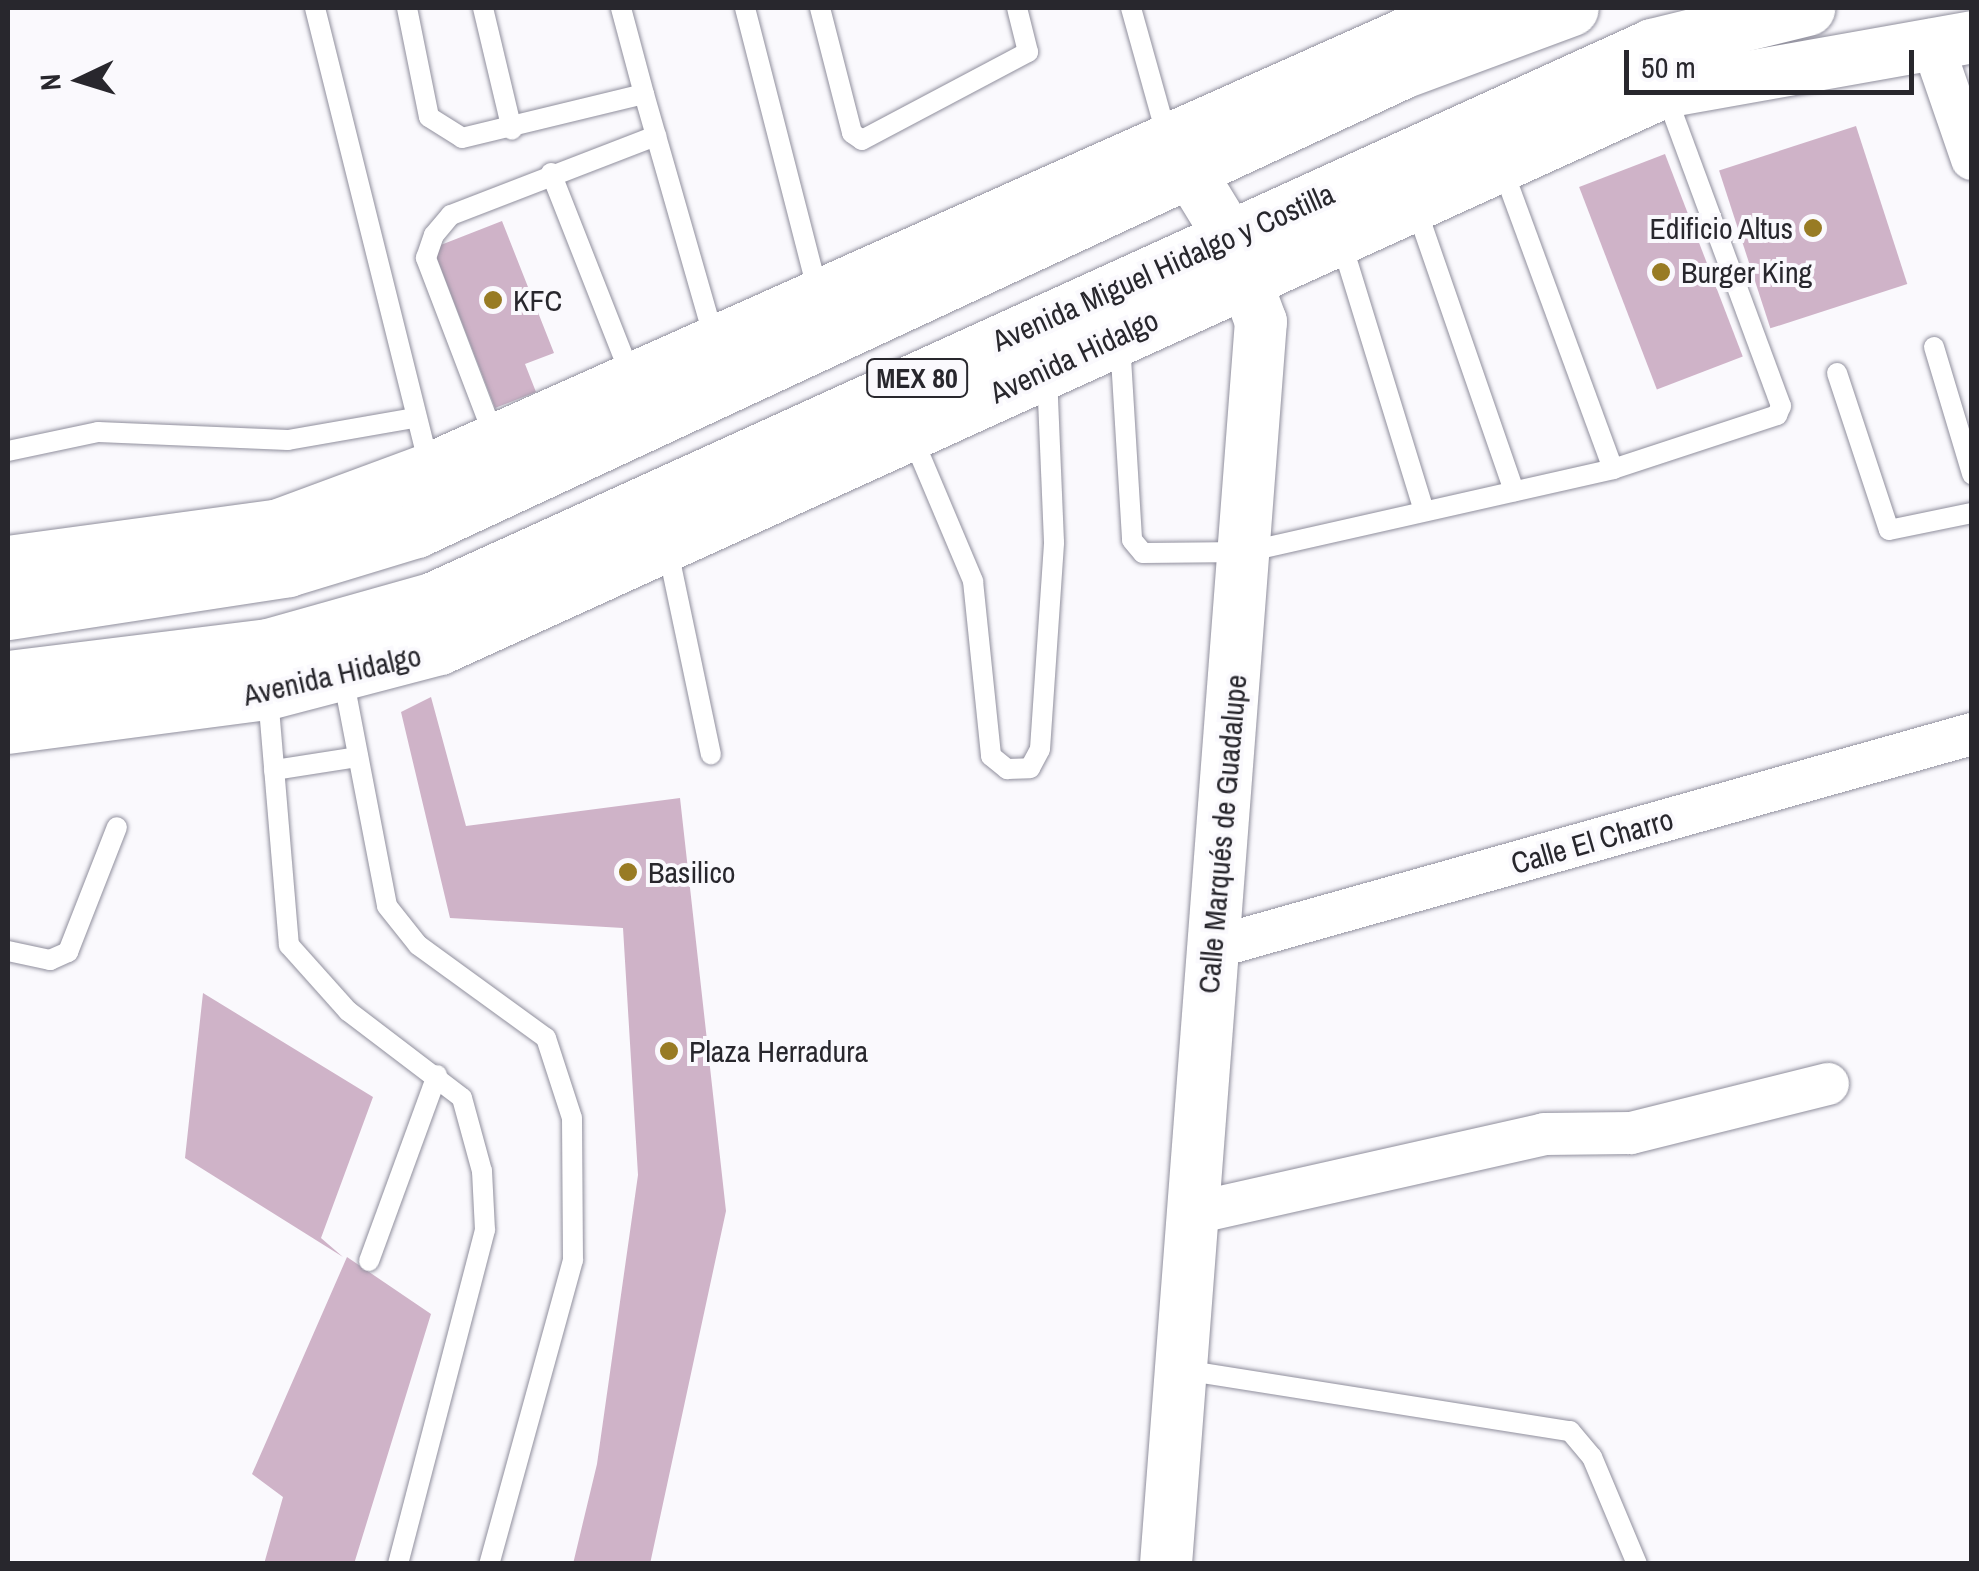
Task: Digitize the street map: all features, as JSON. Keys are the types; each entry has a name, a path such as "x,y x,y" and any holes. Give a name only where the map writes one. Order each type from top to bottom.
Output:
{"main road":[{"name":"MEX 80","path":"8,612 282,547 416,530 1178,154 1572,8"},
{"name":"Avenida Miguel Hidalgo y Costilla","path":"9,723 268,646 339,653 432,600 1237,256 1652,46 1807,8"}],"street":[{"path":"8,562 282,547 430,468 819,297 1178,154 1464,8"},
{"path":"1951,39 1972,160"},
{"name":"Avenida Hidalgo","path":"9,723 268,694 339,653 440,649 1119,335 1237,256 1339,236 1664,92 1951,39"},
{"name":"Calle Marqués de Guadalupe","path":"1166,1564 1164,1511 1246,552 1261,322 1237,256 1178,154"},
{"name":"Calle El Charro","path":"1212,948 1972,734"},
{"path":"1190,1214 1544,1134 1631,1133 1828,1084"},
{"name":"Calle Marqués de Guadalupe","path":"1137,1564 1164,1511"}],"lane":[{"path":"315,8 414,418 430,468"},
{"path":"407,8 430,117 462,138 512,130 644,94"},
{"path":"483,8 512,130"},
{"path":"621,8 716,344"},
{"path":"745,8 819,297"},
{"path":"820,8 852,133 873,140 1028,52 1017,8"},
{"path":"1132,8 1178,154"},
{"path":"1119,335 1132,540 1143,552 1246,552 1613,469 1777,415 1781,406 1664,92"},
{"path":"496,441 426,258 451,215 551,173 656,136"},
{"path":"1501,164 1613,469"},
{"path":"551,173 632,381"},
{"path":"1414,202 1514,491"},
{"path":"1339,236 1424,511"},
{"path":"1934,347 1972,474"},
{"path":"910,432 973,581 990,756 1007,769 1030,768 1040,749 1054,542 1047,369"},
{"path":"1837,373 1889,530 1972,513"},
{"path":"8,451 98,432 288,440 414,418"},
{"path":"667,544 711,754"},
{"path":"339,653 387,906 418,945 546,1038 572,1118 573,1260 489,1564"},
{"path":"268,694 289,945 348,1012 462,1098 482,1171 485,1230 398,1564"},
{"path":"274,770 358,758"},
{"path":"8,952 50,960 68,952 117,826"},
{"path":"369,1261 437,1076"},
{"path":"1176,1369 1570,1431 1592,1457 1637,1564"}],"building":[{"name":"Edificio Altus","path":"1856,126 1907,284 1770,328 1719,170"},
{"name":"Burger King","path":"1665,154 1743,357 1657,390 1579,187"},
{"name":"KFC","path":"502,221 554,353 525,364 536,392 495,408 433,248"},
{"name":"Plaza Herradura","path":"431,697 466,826 680,798 726,1211 650,1564 573,1564 597,1464 638,1175 623,928 450,918 401,712"},
{"path":"203,993 373,1097 321,1238 343,1257 185,1158"},
{"path":"347,1257 431,1314 354,1564 264,1564 283,1497 252,1474"}],"place":[{"name":"Edificio Altus","path":"1813,228"},
{"name":"Burger King","path":"1661,272"},
{"name":"KFC","path":"493,300"},
{"name":"Basilico","path":"628,872"},
{"name":"Plaza Herradura","path":"669,1051"}]}
